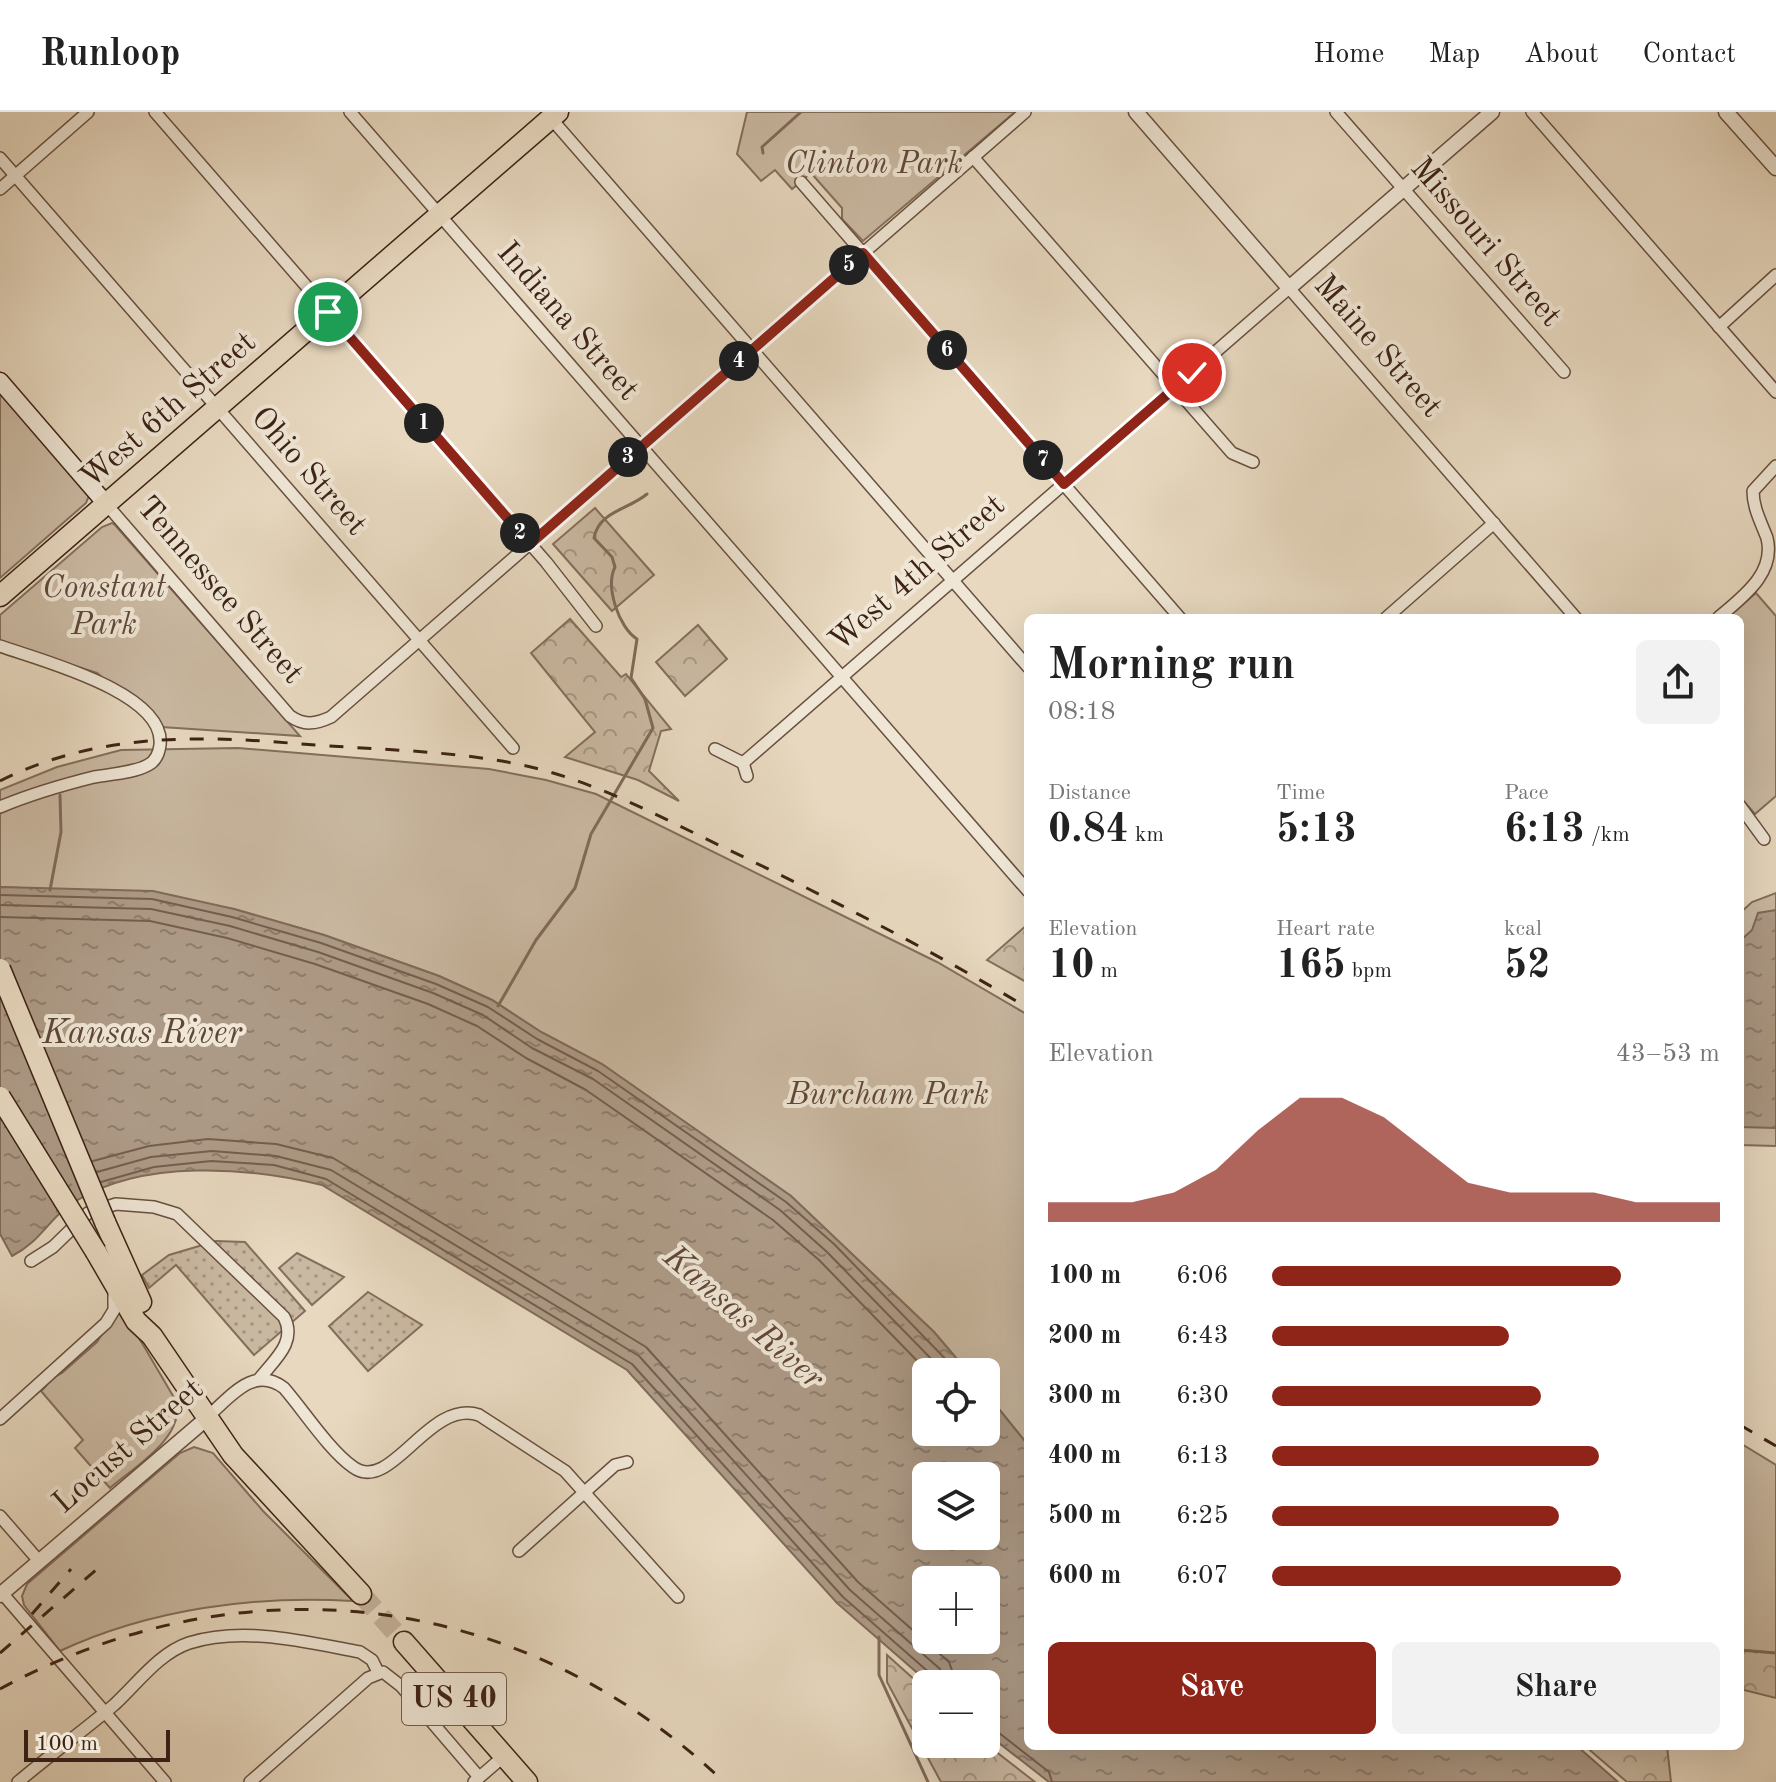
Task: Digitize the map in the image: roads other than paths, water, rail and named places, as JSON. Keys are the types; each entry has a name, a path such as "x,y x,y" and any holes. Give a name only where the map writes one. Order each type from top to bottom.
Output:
{"highway":[{"name":"West 6th Street","path":"0,596 440,215 551,114"},
{"path":"0,969 105,1248 110,1275 136,1321 152,1336 206,1419 252,1477 361,1594"},
{"path":"0,1097 148,1314 152,1336"},
{"name":"US 40","path":"404,1642 527,1782"}],"main road":[{"name":"Tennessee Street","path":"0,381 107,505"}],"street":[{"path":"0,189 88,112"},
{"path":"155,112 530,544 596,626"},
{"name":"Indiana Street","path":"350,112 1024,886"},
{"path":"419,640 1025,112"},
{"name":"Maine Street","path":"1136,112 1573,614"},
{"name":"Missouri Street","path":"1336,112 1564,372"},
{"name":"West 4th Street","path":"743,763 1492,112"},
{"path":"1532,112 1776,392"},
{"path":"1726,112 1776,168"},
{"path":"551,114 1024,662"},
{"path":"973,157 1232,453 1253,462"},
{"name":"Ohio Street","path":"0,158 513,748"},
{"path":"801,182 1177,614"},
{"path":"1719,327 1776,275"},
{"path":"1723,614 1756,586 1765,571 1769,544 1757,514 1753,491 1776,466"},
{"name":"Tennessee Street","path":"107,505 290,716 305,723 331,717 419,640"},
{"path":"1391,614 1494,523"},
{"path":"0,646 71,667 93,679 144,713 159,731 161,739 158,755 147,766 64,785 0,807"},
{"path":"715,749 743,763 747,776"},
{"path":"1744,812 1764,839"},
{"name":"Locust Street","path":"1,1594 249,1381 260,1378 289,1341 290,1329 284,1317 177,1214 135,1203 116,1204 88,1213 53,1247 31,1261"},
{"path":"0,1419 109,1318 115,1299 110,1275"},
{"path":"260,1378 284,1388 350,1465 366,1472 383,1469 443,1418 458,1411 479,1415 558,1465 678,1597"},
{"path":"519,1551 615,1465 627,1462"},
{"path":"0,1516 39,1561"},
{"path":"1,1594 165,1782"},
{"path":"18,1782 170,1653 210,1639 259,1637 360,1652 372,1660 378,1672 397,1681 477,1780 504,1756"},
{"path":"250,1782 378,1672"}],"water":[{"name":"Kansas River","path":"0,887 153,891 234,909 324,935 439,976 492,1000 541,1032 602,1064 791,1196 934,1332 956,1358 912,1358 912,1446 1000,1446 1000,1410 1024,1440 1024,1750 1582,1750 1618,1782 1049,1782 1000,1744 1000,1670 914,1670 837,1603 627,1370 322,1185 229,1171 196,1170 132,1178 76,1201 12,1256 0,1234"},
{"path":"1776,910 1776,1128 1744,1127 1744,937 1752,930 1758,913"}],"waterway":[{"path":"763,153 762,147 801,112"},
{"path":"498,1006 536,940 575,888 591,834 653,728 645,699 631,678 637,639 619,617 613,596 612,575 615,567 612,557 594,538 608,516 647,494"},
{"path":"50,890 61,832 60,795"},
{"path":"879,1637 879,1675 928,1782"},
{"path":"1744,1650 1776,1653"}],"tunnel":[{"path":"361,1594 404,1642"}],"railway":[{"path":"0,781 36,765 73,754 110,746 186,739 419,752 535,768 610,794 658,815 918,945 1024,1006"},
{"path":"1744,1427 1776,1446"},
{"path":"0,1653 104,1563"},
{"path":"32,1614 71,1569"},
{"path":"0,1689 93,1647 188,1621 283,1610 378,1614 470,1633 560,1668 645,1717 724,1782"}],"park label":[{"name":"Clinton Park","path":"874,165"},
{"name":"Constant Park","path":"104,608"},
{"name":"Burcham Park","path":"888,1096"}]}
